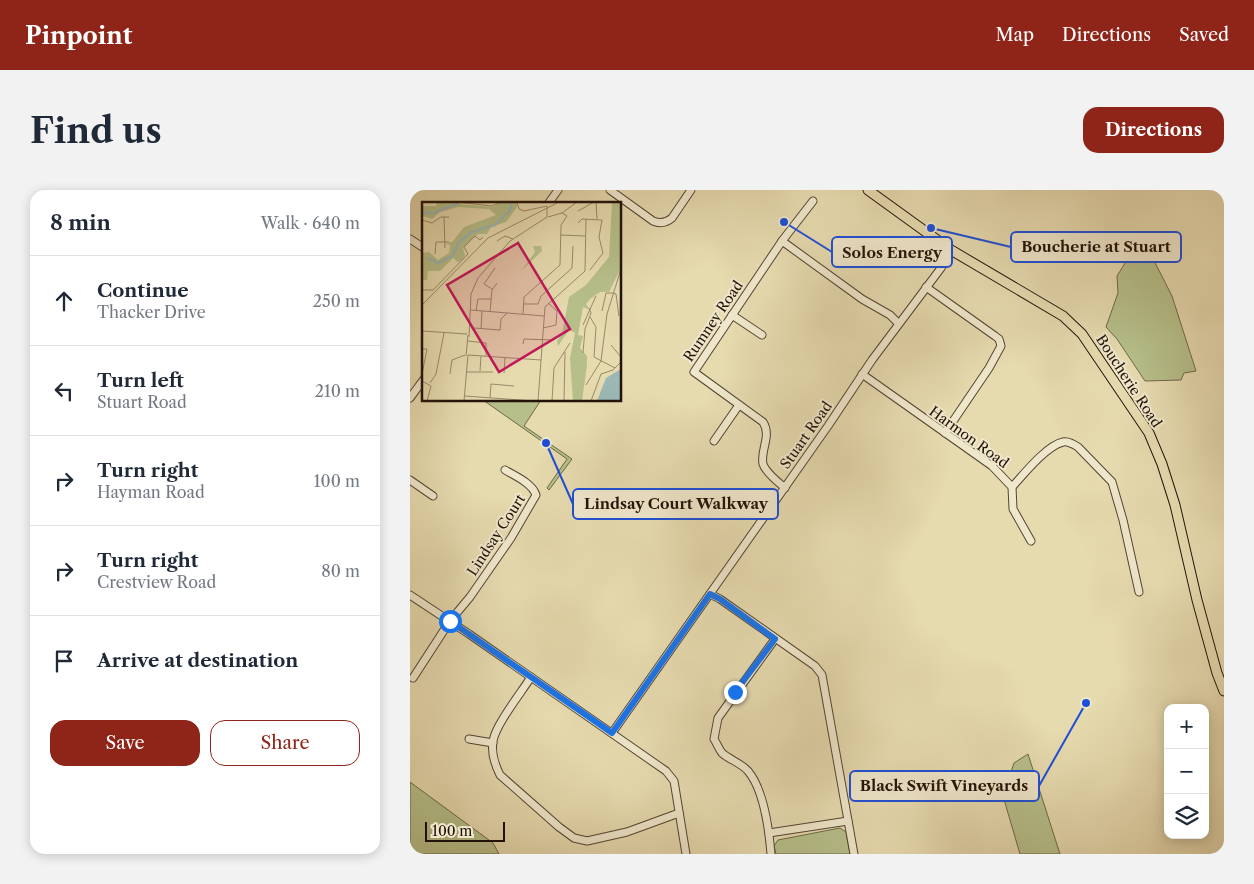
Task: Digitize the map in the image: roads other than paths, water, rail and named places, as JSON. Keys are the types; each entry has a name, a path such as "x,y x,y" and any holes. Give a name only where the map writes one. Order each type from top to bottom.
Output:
{"main road":[{"name":"Boucherie Road","path":"868,190 951,250 1063,316 1082,334 1149,433 1162,464 1175,505 1196,600 1224,691"}],"street":[{"path":"549,202 558,190"},
{"path":"610,190 653,221 660,223 672,218 691,190"},
{"name":"Rumney Road","path":"784,488 766,469 763,463 767,428 763,422 694,372 782,242 813,201"},
{"path":"410,239 422,247"},
{"path":"782,242 862,299 890,315 898,324"},
{"name":"Stuart Road","path":"612,733 862,374 941,268 951,250"},
{"path":"926,288 996,336 1001,346 989,368 945,433"},
{"path":"732,316 762,335"},
{"name":"Harmon Road","path":"862,374 992,466 1012,487 1013,509 1031,540"},
{"path":"410,398 422,381"},
{"path":"714,441 739,405"},
{"path":"1012,487 1048,450 1063,442 1072,443 1078,447 1112,482 1139,592"},
{"name":"Lindsay Court","path":"450,621 458,613 511,538 536,495 535,490 505,470"},
{"path":"410,480 433,496"},
{"path":"710,594 720,599 815,666 822,675 854,854"},
{"path":"411,599 450,621 661,767 670,776 675,787 686,854"},
{"path":"413,678 450,621"},
{"path":"771,854 769,833 760,795 753,778 744,767 723,753 714,739 718,718 775,639"},
{"path":"531,677 496,732 492,742 495,764 500,775 559,827 574,838 587,841 599,840 679,814"},
{"path":"469,738 492,742"},
{"path":"769,833 848,821"}],"place":[{"name":"Solos Energy","path":"784,222"},
{"name":"Boucherie at Stuart","path":"931,228"},
{"name":"Lindsay Court Walkway","path":"546,443"},
{"name":"Black Swift Vineyards","path":"1086,703"}]}
